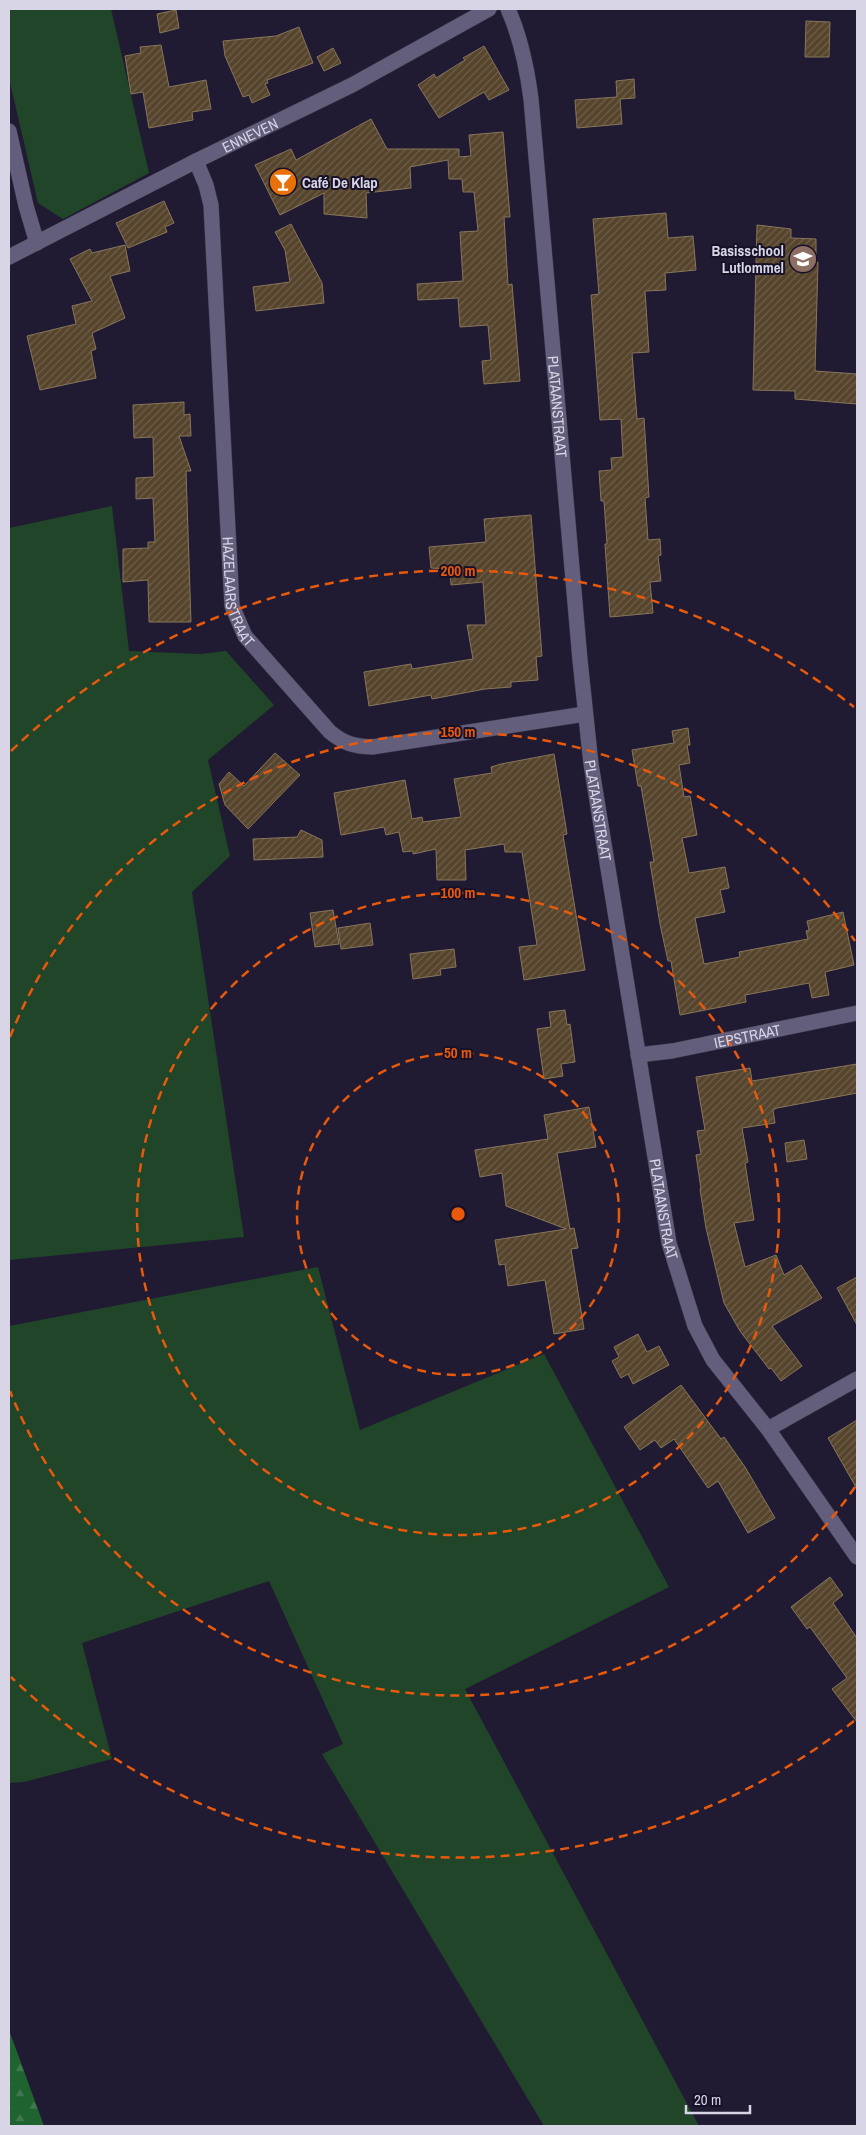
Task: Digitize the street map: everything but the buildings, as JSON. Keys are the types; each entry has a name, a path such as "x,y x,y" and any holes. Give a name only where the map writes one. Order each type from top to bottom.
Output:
{"street":[{"name":"ENNEVEN","path":"9,257 196,160 352,85 489,9"},
{"name":"PLATAANSTRAAT","path":"508,9 516,25 526,63 531,99 591,764 668,1243 695,1326 713,1360 768,1429 857,1557"},
{"path":"9,131 26,206 37,243"},
{"name":"HAZELAARSTRAAT","path":"196,160 211,204 232,606 245,636 330,732 342,742 356,746 372,747 585,714"},
{"name":"IEPSTRAAT","path":"638,1056 672,1051 857,1013"},
{"path":"768,1429 857,1379"}],"green space":[{"path":"9,9 111,9 149,173 63,219 38,203 9,78"},
{"path":"112,506 129,651 200,654 226,651 274,705 208,760 230,856 192,892 244,1237 9,1260 9,528"},
{"path":"318,1267 360,1430 544,1354 669,1587 465,1689 699,2126 544,2126 322,1754 343,1744 269,1581 82,1643 112,1759 24,1782 9,1783 9,1326"},
{"path":"9,2030 44,2126 9,2126"}],"place":[{"name":"Café De Klap","path":"283,182"},
{"name":"Basisschool Lutlommel","path":"803,259"}]}
